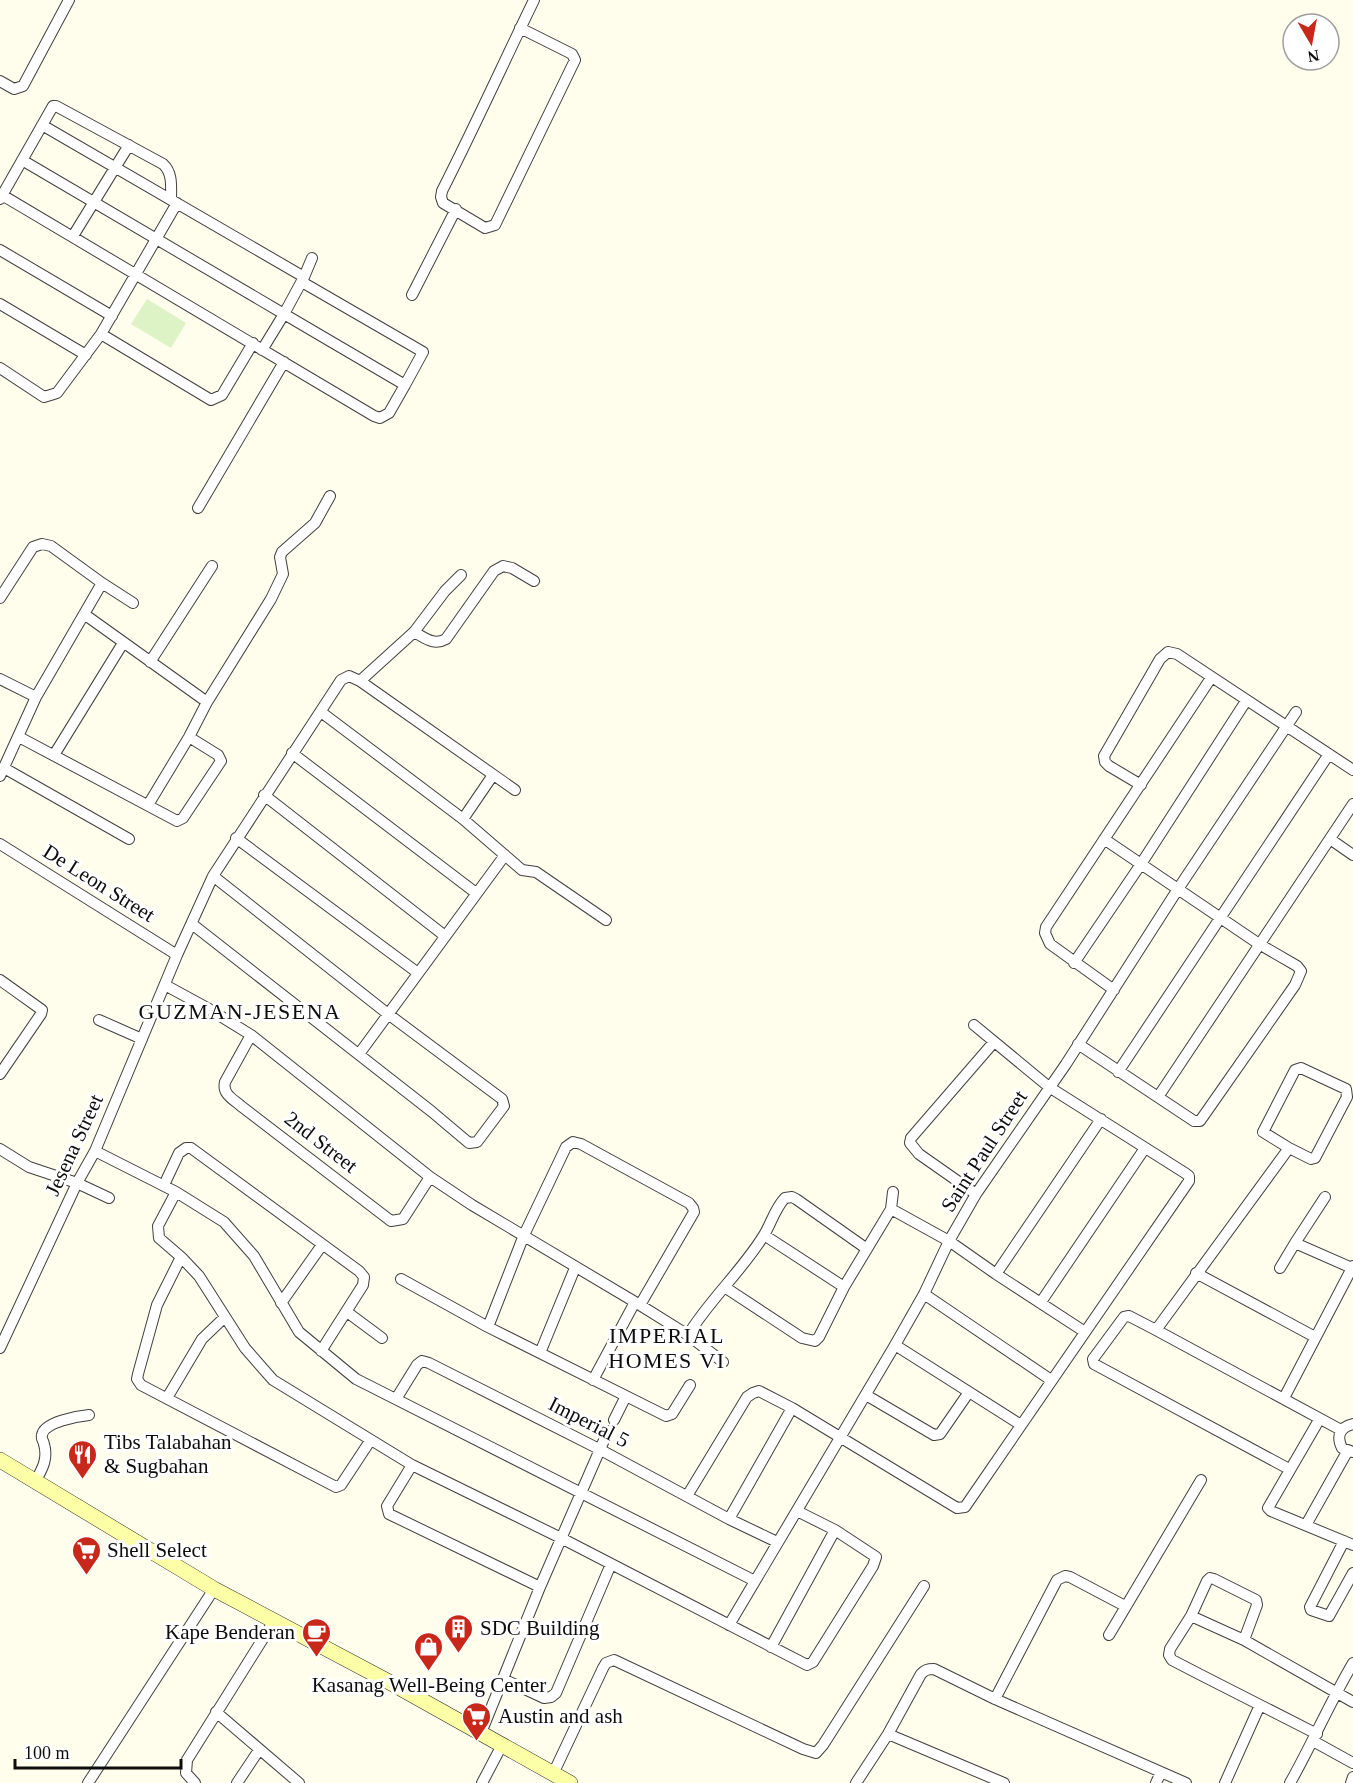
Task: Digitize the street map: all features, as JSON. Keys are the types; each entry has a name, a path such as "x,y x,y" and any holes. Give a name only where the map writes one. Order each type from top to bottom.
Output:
{"main road":[{"path":"0,1460 214,1589 481,1733 563,1780"}],"street":[{"path":"0,81 14,89 23,86 69,0"},
{"path":"520,28 572,54 575,60 495,225 485,228 443,202 442,191 487,102 520,28 534,0"},
{"path":"0,368 44,397 57,393 101,334 137,274 157,238 174,202 171,178 167,168 58,106 53,106 42,124 1,197 73,236 137,274 257,346 380,418 389,413 423,352 303,279 174,202 115,168 42,124"},
{"path":"73,236 129,145"},
{"path":"22,160 405,385"},
{"path":"412,296 456,209"},
{"path":"0,250 112,316"},
{"path":"101,334 211,400 222,395 257,346 285,314 312,258"},
{"path":"0,304 86,355"},
{"path":"198,508 284,362"},
{"path":"148,805 207,702 271,599 282,577 280,557 282,552 315,523 330,496"},
{"path":"0,598 33,547 42,544 51,546 133,603"},
{"path":"150,662 212,566"},
{"path":"414,632 433,642 439,643 446,639 494,571 503,566 512,568 534,581"},
{"path":"461,575 445,591 414,632 360,681 515,790"},
{"path":"102,583 36,697 2,772 129,839"},
{"path":"84,614 207,702"},
{"path":"54,755 123,643"},
{"path":"1141,785 1109,766 1104,756 1160,658 1165,653 1173,652 1353,770"},
{"name":"Jesena Street","path":"0,1348 77,1183 95,1152 177,955 213,876 341,680 349,676 360,681"},
{"path":"1114,990 1050,944 1045,933 1046,927 1211,678"},
{"path":"0,679 36,697"},
{"path":"1074,963 1246,701"},
{"path":"321,712 463,819 522,870 536,872 606,920"},
{"name":"Saint Paul Street","path":"729,1626 895,1345 976,1194 1066,1064 1178,888 1296,712"},
{"path":"19,736 173,820 180,821 221,761 218,754 189,737"},
{"path":"292,753 476,893"},
{"path":"1119,1072 1329,754"},
{"path":"463,819 493,775"},
{"path":"264,795 445,936"},
{"path":"1158,1097 1353,804"},
{"path":"236,838 418,973"},
{"path":"1078,1044 1194,1121 1200,1120 1301,974 1301,969 1259,944 1104,839"},
{"path":"1330,839 1353,855"},
{"name":"De Leon Street","path":"0,844 177,955"},
{"path":"359,1054 505,855"},
{"path":"192,924 469,1143 477,1142 504,1106 502,1099 388,1014 213,876"},
{"path":"0,980 42,1010 0,1074"},
{"path":"165,985 251,1035 430,1177 472,1205 688,1335 723,1362"},
{"path":"99,1020 142,1039"},
{"path":"687,1496 750,1394 759,1391 792,1408 957,1508 968,1505 1051,1380 1189,1181 1189,1176 1049,1087 974,1026"},
{"name":"2nd Street","path":"251,1035 225,1082 224,1088 225,1093 241,1106 391,1221 403,1219 430,1177"},
{"path":"976,1194 919,1154 910,1143 911,1138 994,1042"},
{"path":"1302,1068 1346,1089 1347,1097 1315,1158 1311,1160 1289,1148 1263,1132 1295,1070 1302,1068"},
{"path":"996,1274 1101,1119"},
{"path":"488,1327 524,1235 566,1147 573,1142 581,1144 689,1203 694,1212 593,1380"},
{"path":"164,1185 179,1153 186,1148 191,1148 359,1271 364,1277 363,1285 321,1351"},
{"path":"1041,1302 1145,1148"},
{"path":"1156,1330 1289,1148"},
{"path":"0,1149 29,1167 77,1183 109,1198"},
{"path":"95,1152 164,1185 224,1222 254,1256 298,1332 356,1379 755,1581"},
{"path":"176,1192 157,1230 159,1238 199,1276 245,1348 273,1380 412,1465 561,1538 809,1665 873,1566 876,1557 835,1530 797,1511"},
{"path":"726,1288 811,1342 819,1337 844,1287 891,1209 893,1192"},
{"path":"688,1335 703,1313 726,1288 764,1235 782,1201 792,1197 867,1249"},
{"path":"1280,1268 1324,1197"},
{"path":"891,1209 949,1241 1085,1332"},
{"path":"764,1235 844,1287"},
{"path":"1284,1398 1352,1267 1295,1243"},
{"path":"282,1303 322,1245"},
{"path":"181,1257 157,1305 138,1374 141,1385 336,1487 341,1485 370,1441"},
{"path":"540,1353 575,1268"},
{"path":"1196,1273 1315,1337"},
{"path":"400,1279 488,1327 668,1416 672,1414 690,1385"},
{"path":"924,1294 1051,1380"},
{"path":"347,1312 382,1338"},
{"path":"1289,1469 1093,1363 1094,1356 1124,1317 1129,1316 1341,1430"},
{"path":"167,1398 202,1339 225,1317"},
{"path":"895,1345 1021,1425"},
{"name":"Imperial 5","path":"396,1399 417,1365 422,1361 600,1449 729,1519 777,1542"},
{"path":"866,1395 934,1436 940,1434 969,1392"},
{"path":"481,1733 561,1538 626,1396"},
{"path":"729,1519 792,1408"},
{"path":"36,1480 46,1458 43,1432 48,1426 61,1421 89,1415"},
{"path":"1319,1420 1268,1508 1349,1543 1310,1607 1311,1610 1329,1616 1353,1573"},
{"path":"1306,1525 1350,1452 1339,1442 1341,1430 1353,1424"},
{"path":"412,1465 387,1506 389,1514 540,1587"},
{"path":"1109,1635 1201,1480"},
{"path":"771,1647 835,1530"},
{"path":"503,1679 544,1698 556,1693 611,1564"},
{"path":"995,1699 1060,1577 1070,1577 1125,1606"},
{"path":"1244,1640 1257,1605 1256,1600 1214,1579 1208,1579 1191,1616 1170,1649 1170,1658 1260,1705 1315,1737 1353,1763"},
{"path":"563,1780 603,1668 606,1663 614,1660 803,1749 816,1753 924,1586"},
{"path":"88,1783 214,1589"},
{"path":"1191,1616 1244,1640 1353,1702"},
{"path":"195,1783 186,1773 187,1760 274,1621"},
{"path":"1290,1783 1353,1663"},
{"path":"856,1783 888,1734 921,1674 925,1670 934,1669 995,1699 1186,1783"},
{"path":"1225,1783 1260,1705"},
{"path":"216,1712 295,1782"},
{"path":"888,1734 1004,1783"},
{"path":"482,1783 502,1745"},
{"path":"237,1783 259,1750"},
{"path":"1156,1783 1161,1772"},
{"path":"1351,1783 1353,1777"}],"green space":[{"path":"147,299 186,323 171,348 131,324"}],"place":[{"name":"Tibs Talabahan & Sugbahan","path":"83,1480"},
{"name":"Shell Select","path":"86,1576"},
{"name":"SDC Building","path":"459,1654"},
{"name":"Kape Benderan","path":"316,1658"},
{"name":"Kasanag Well-Being Center","path":"429,1672"},
{"name":"Austin and ash","path":"477,1742"}],"district":[{"name":"GUZMAN-JESENA","path":"240,1011"},
{"name":"IMPERIAL HOMES VI","path":"667,1348"}]}
